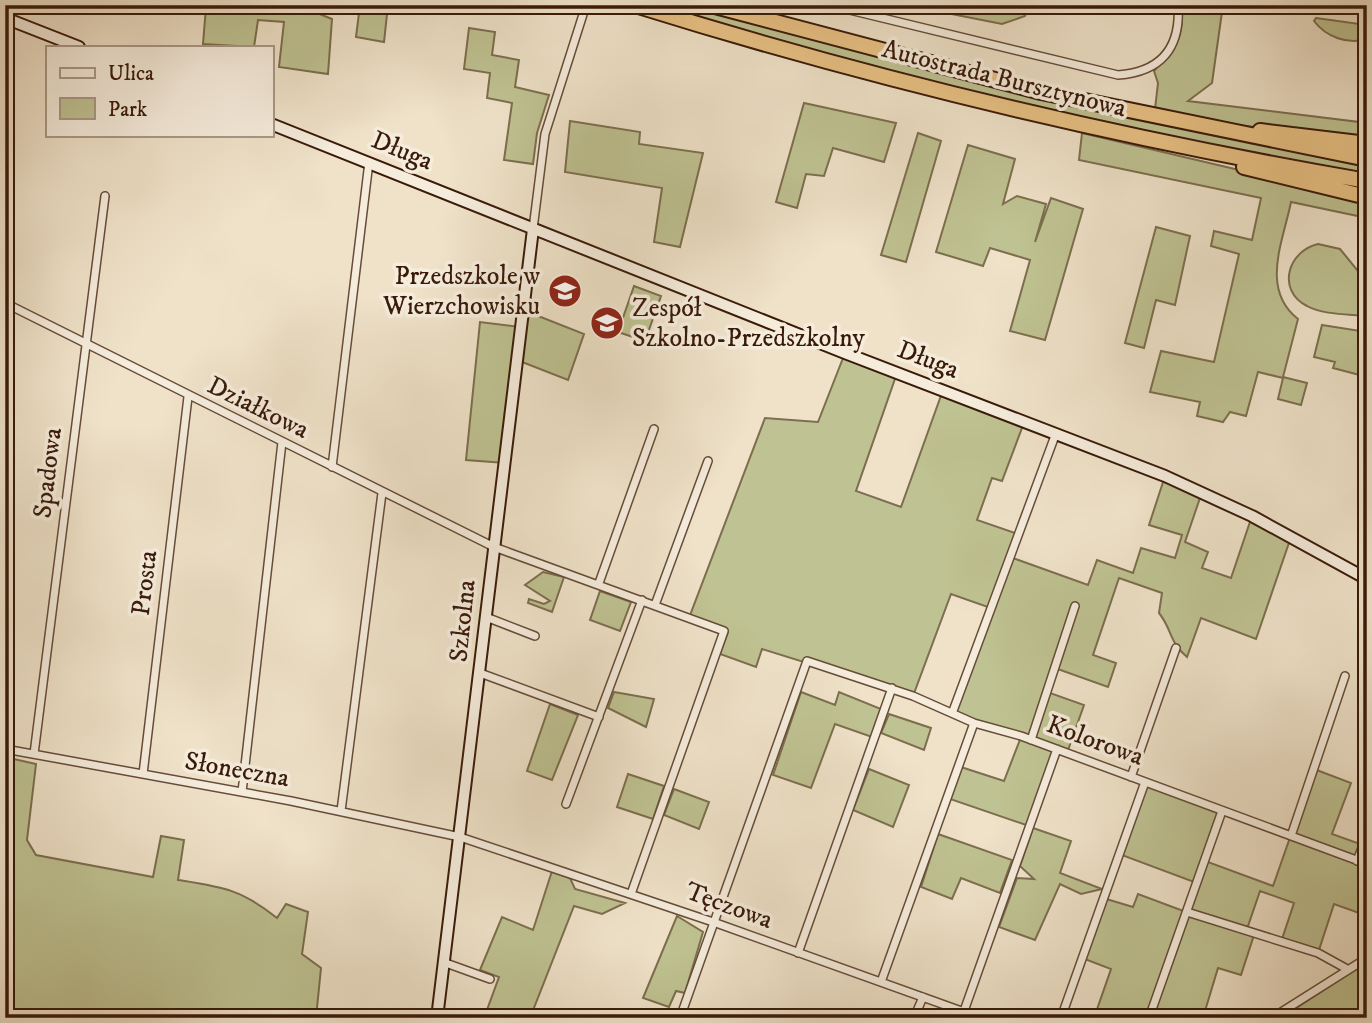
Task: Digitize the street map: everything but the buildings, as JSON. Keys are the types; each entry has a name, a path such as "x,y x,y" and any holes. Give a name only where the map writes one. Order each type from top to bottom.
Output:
{"highway":[{"name":"Autostrada Bursztynowa","path":"635,5 884,76 1125,134 1367,181"},
{"name":"Autostrada Bursztynowa","path":"711,5 982,78 1135,113 1367,159"},
{"path":"1135,113 1367,144"},
{"path":"1125,134 1300,183 1367,197"}],"street":[{"path":"830,5 1118,75 1147,69 1168,51 1180,27 1178,5"},
{"path":"533,229 545,134 584,9"},
{"path":"5,18 76,46"},
{"name":"Długa","path":"273,125 1202,492 1367,579"},
{"path":"332,467 369,162"},
{"name":"Spadowa","path":"34,754 105,196"},
{"name":"Szkolna","path":"437,1018 533,229"},
{"path":"5,318 6,304"},
{"name":"Działkowa","path":"6,304 86,342 188,397 494,547 599,583 724,631 631,894"},
{"name":"Prosta","path":"143,774 188,397"},
{"path":"599,583 654,429"},
{"path":"953,711 1055,433"},
{"path":"242,792 282,442"},
{"path":"656,605 708,461"},
{"path":"341,811 382,493"},
{"path":"566,804 642,600"},
{"path":"1031,740 1075,606"},
{"path":"486,617 535,636"},
{"path":"1131,777 1176,648"},
{"name":"Kolorowa","path":"716,923 807,661 892,688 953,711 974,723 1031,740 1367,864"},
{"path":"480,673 599,716"},
{"path":"1291,836 1345,676"},
{"path":"798,953 892,688"},
{"path":"881,982 974,723"},
{"name":"Słoneczna","path":"5,749 341,811 460,837"},
{"path":"964,1011 1056,749"},
{"path":"1061,1018 1145,782"},
{"path":"1149,1018 1222,811"},
{"path":"1357,861 1367,835"},
{"name":"Tęczowa","path":"460,837 716,923 980,1018"},
{"path":"1187,912 1318,953 1348,969"},
{"path":"680,1018 716,923"},
{"path":"1272,1018 1367,958"},
{"path":"443,962 490,979"},
{"path":"914,1018 923,997"}],"green space":[{"path":"198,5 312,5 312,11 332,19 328,74 279,67 284,22 258,20 254,46 203,44 206,7"},
{"path":"360,5 388,5 384,42 356,37"},
{"path":"651,5 695,5 945,73 1113,113 1367,164 1367,177 1169,139 918,80"},
{"path":"906,5 1030,5 1025,16 1002,24"},
{"path":"1181,5 1223,5 1212,83 1188,101 1367,123 1367,141 1229,124 1155,109 1158,83 1154,71 1172,49 1179,35"},
{"path":"1316,18 1367,25 1367,39 1352,41 1338,38 1319,27 1314,21"},
{"path":"469,28 495,32 492,55 519,60 515,87 549,95 537,133 533,164 504,160 512,103 487,98 490,73 464,69"},
{"path":"804,103 896,123 884,162 833,148 824,176 806,174 797,208 776,202"},
{"path":"570,121 640,132 639,144 703,153 680,247 654,242 662,188 565,172"},
{"path":"918,133 941,141 906,262 881,255"},
{"path":"1082,133 1367,200 1367,218 1291,202 1277,264 1277,279 1286,307 1298,319 1283,377 1307,383 1301,405 1278,399 1283,378 1258,372 1246,416 1230,412 1223,422 1197,416 1200,402 1150,392 1161,351 1214,362 1239,254 1211,246 1214,231 1252,240 1261,198 1079,160"},
{"path":"968,145 1015,159 1003,204 1017,196 1046,204 1035,242 1051,198 1083,209 1045,340 1010,331 1030,260 990,248 983,266 936,252"},
{"path":"1156,227 1190,236 1175,305 1156,300 1144,348 1125,343"},
{"path":"1318,244 1340,249 1367,282 1367,316 1313,309 1297,299 1291,291 1289,281 1293,262 1299,254"},
{"path":"634,286 661,296 645,341 618,332"},
{"path":"523,310 584,334 568,380 517,360 505,463 466,460 480,322 520,327"},
{"path":"1322,325 1367,332 1367,377 1333,368 1335,362 1314,357"},
{"path":"845,353 897,373 856,491 901,507 943,390 1025,420 1002,481 992,478 977,520 1018,534 1010,557 1088,585 1097,560 1133,573 1141,548 1175,558 1182,535 1149,525 1165,476 1202,492 1185,542 1208,552 1202,568 1231,578 1252,516 1291,537 1256,639 1201,618 1187,657 1177,646 1159,613 1162,593 1119,578 1093,655 1116,663 1108,687 1055,668 1047,692 1084,705 1067,753 1057,750 1029,826 950,799 961,767 1004,781 1021,737 974,723 953,711 991,608 951,594 913,696 762,649 756,667 720,654 728,632 689,618 765,418 818,422"},
{"path":"543,572 564,577 552,612 528,603 529,599 544,604 550,601 525,585"},
{"path":"600,591 631,602 620,631 590,620"},
{"path":"614,692 654,699 646,727 608,708"},
{"path":"801,692 835,705 839,692 881,709 872,737 835,724 811,788 773,775"},
{"path":"550,704 578,715 552,780 527,771"},
{"path":"889,714 931,728 924,750 881,733"},
{"path":"5,757 36,764 27,840 36,855 153,877 161,836 184,840 178,880 241,895 277,918 286,904 308,912 302,954 321,968 316,1018 5,1018"},
{"path":"869,769 909,785 893,827 853,810"},
{"path":"1314,769 1351,783 1332,834 1363,845 1357,861 1367,864 1367,889 1359,913 1334,904 1319,950 1282,939 1294,903 1260,891 1246,932 1254,935 1241,975 1218,968 1205,1011 1227,1018 1155,1018 1151,1014 1149,1018 1094,1018 1111,969 1082,958 1103,898 1133,907 1138,894 1186,912 1197,883 1119,854 1145,782 1222,811 1205,861 1273,886"},
{"path":"628,774 664,786 653,819 617,807"},
{"path":"674,789 709,802 699,829 664,815"},
{"path":"1033,828 1071,841 1060,873 1102,889 1081,894 1060,884 1035,940 999,927 1017,878 1034,879 1020,866"},
{"path":"938,834 1012,860 1000,893 961,878 952,899 921,887"},
{"path":"552,871 570,878 575,889 625,903 602,914 574,906 530,1018 484,1018 499,977 480,970 502,917 533,930"},
{"path":"677,916 703,932 685,993 676,991 669,1007 643,998"},
{"path":"1367,962 1367,1018 1281,1018"}],"place":[{"name":"Przedszkole w Wierzchowisku","path":"565,291"},
{"name":"Zespół Szkolno-Przedszkolny","path":"607,323"}]}
